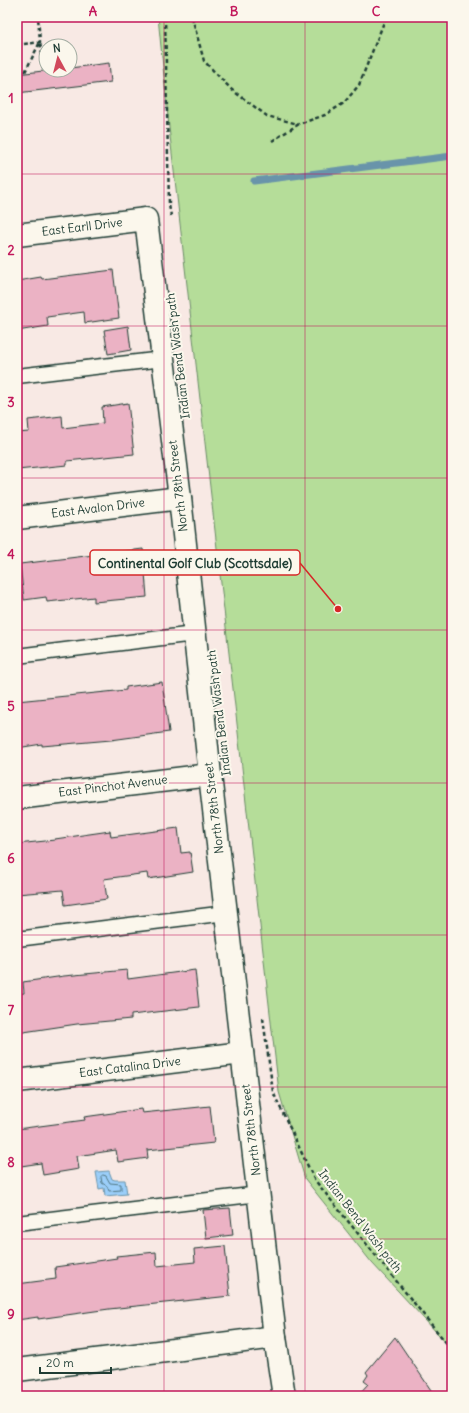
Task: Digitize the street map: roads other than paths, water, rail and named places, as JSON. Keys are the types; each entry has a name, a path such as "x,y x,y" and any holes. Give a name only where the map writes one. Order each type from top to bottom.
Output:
{"street":[{"name":"East Earll Drive","path":"17,235 146,219"},
{"name":"North 78th Street","path":"146,219 180,498 194,634 275,1337 284,1396"},
{"name":"East Avalon Drive","path":"17,518 180,498"},
{"name":"East Pinchot Avenue","path":"17,798 210,775"},
{"name":"East Catalina Drive","path":"17,1081 242,1053"},
{"path":"17,1370 275,1337"}],"lane":[{"path":"17,376 163,359"},
{"path":"17,656 194,634"},
{"path":"17,939 226,913"},
{"path":"17,1223 259,1194"}],"water":[{"path":"109,1171 112,1179 125,1180 127,1194 105,1196 104,1188 99,1189 96,1172"}],"waterway":[{"path":"254,181 452,156"}],"place":[{"name":"Continental Golf Club (Scottsdale)","path":"338,609"}]}
